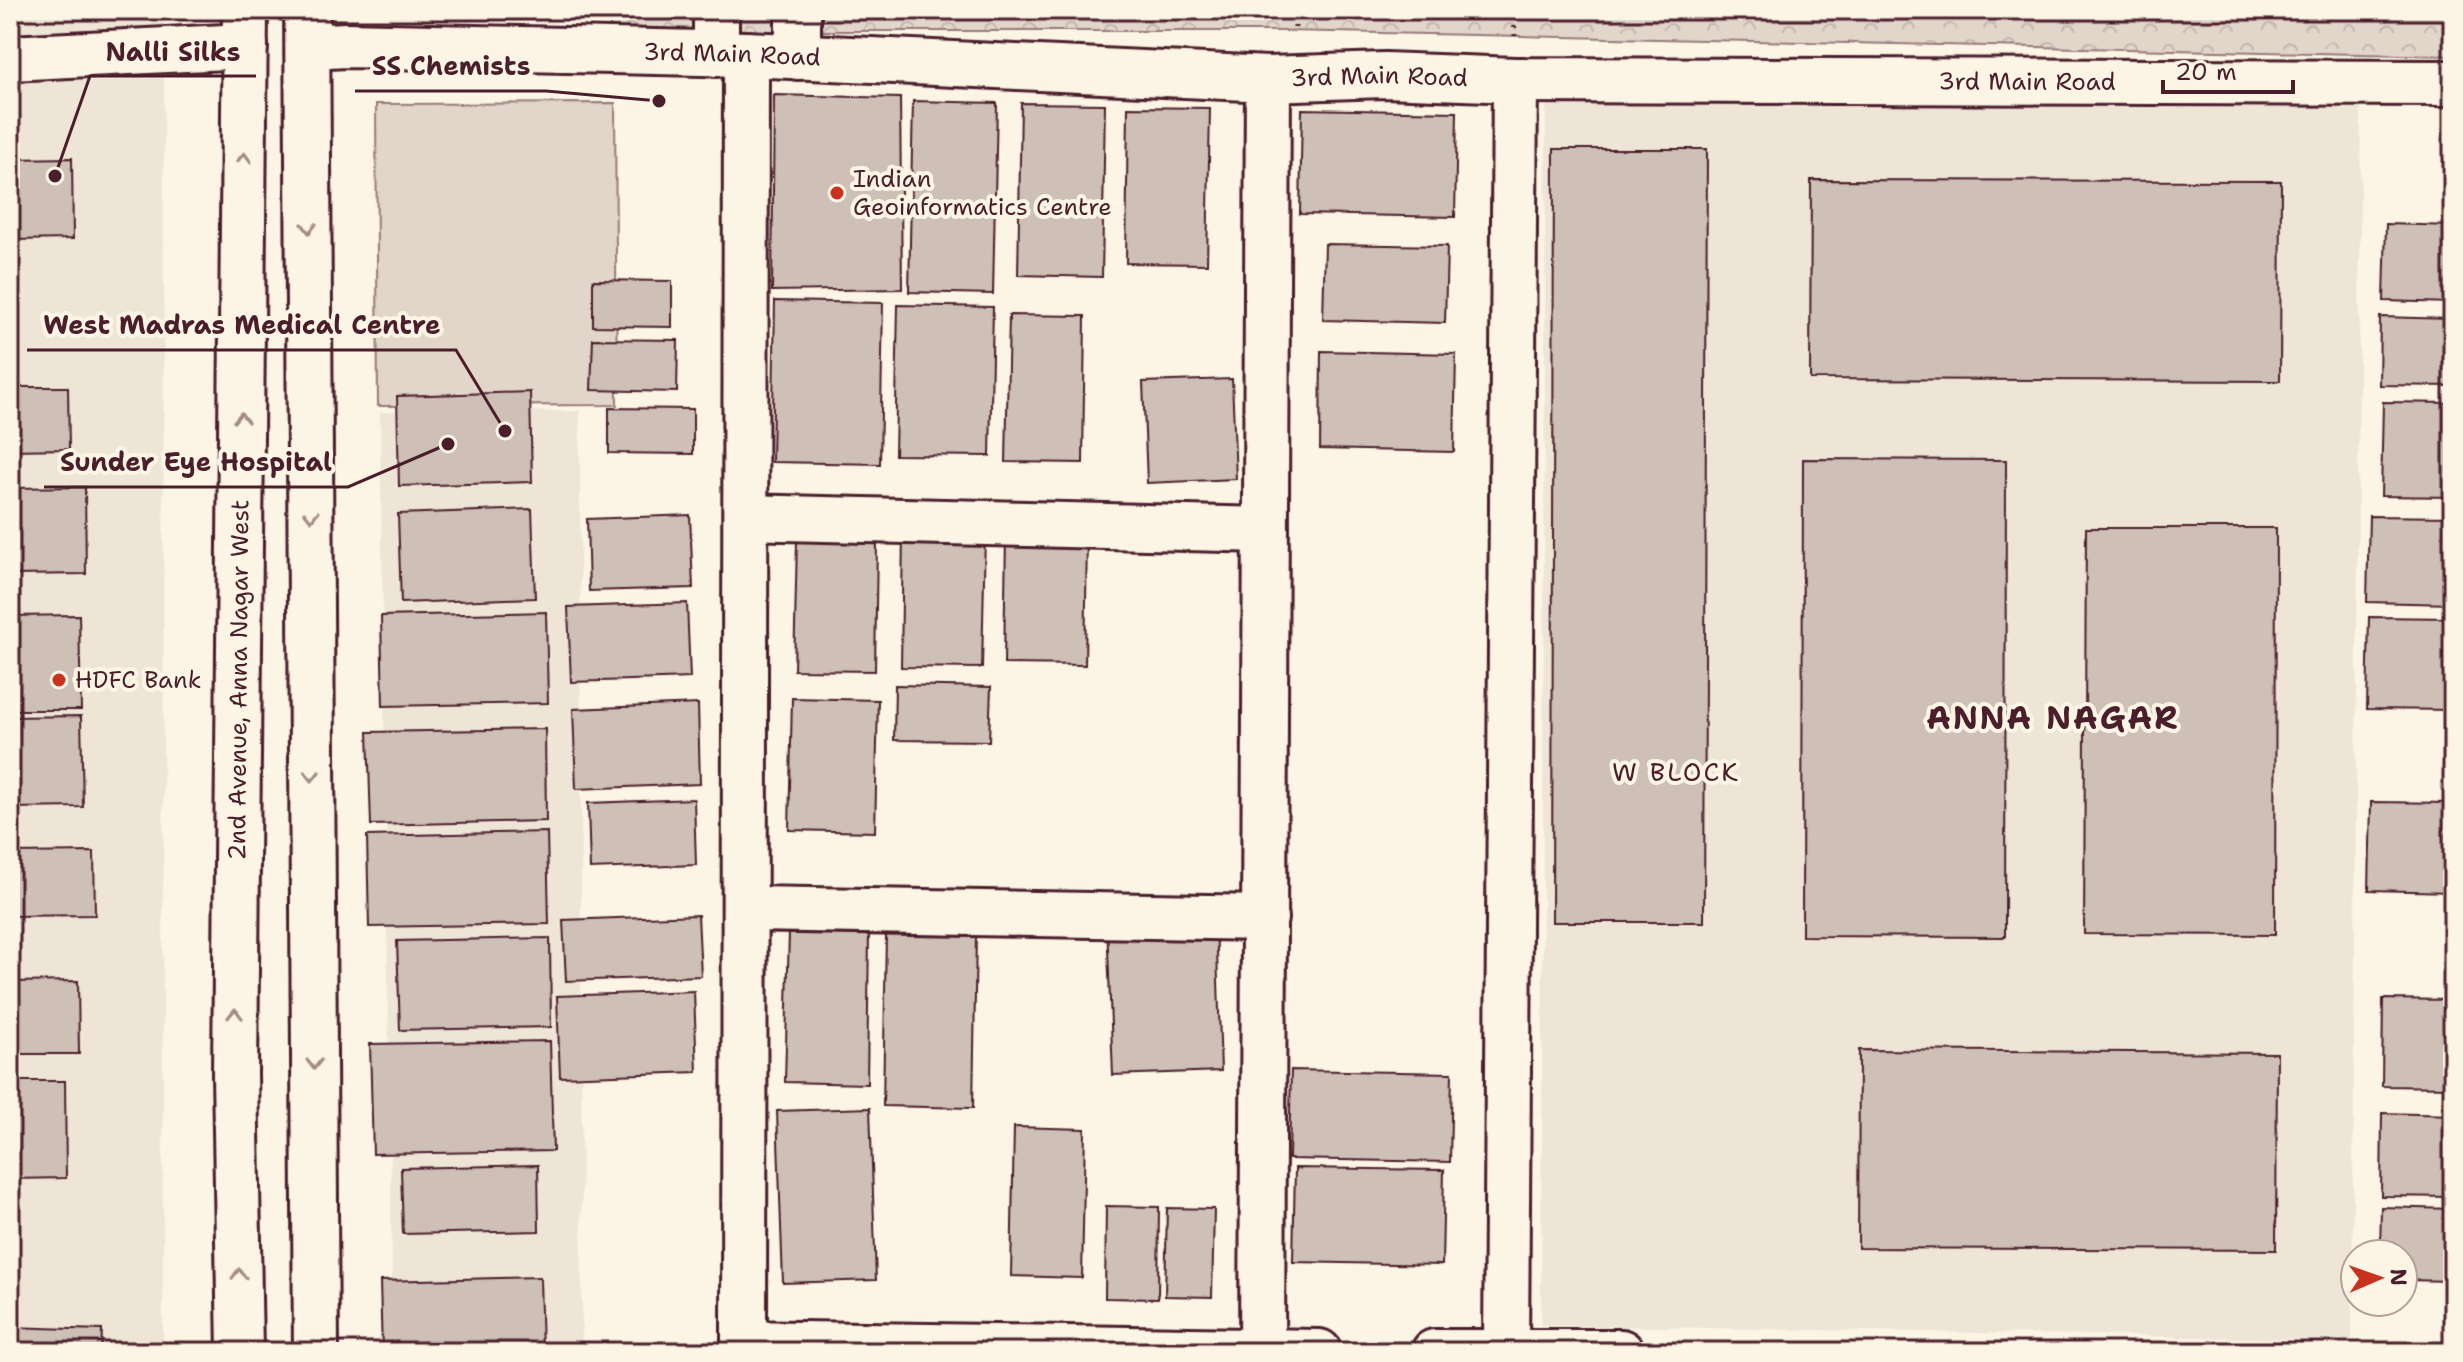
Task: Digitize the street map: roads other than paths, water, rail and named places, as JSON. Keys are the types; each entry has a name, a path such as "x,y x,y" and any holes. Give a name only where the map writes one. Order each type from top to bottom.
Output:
{"street":[{"path":"716,10 731,54 746,517 744,1343 1319,1352"},
{"path":"798,10 798,57"},
{"path":"10,58 245,28"},
{"name":"2nd Avenue, Anna Nagar West","path":"240,1352 235,1058 245,28"},
{"path":"307,28 316,1352"},
{"name":"3rd Main Road","path":"307,28 346,45 731,54 1268,79 1385,75 1515,80 2453,83"},
{"path":"1262,1350 1268,79"},
{"path":"1506,1350 1515,80"},
{"path":"746,517 1266,530"},
{"path":"746,909 1265,918"},
{"path":"1434,1352 1621,1352"}],"place":[{"name":"SS Chemists","path":"659,101"},
{"name":"Nalli Silks","path":"55,176"},
{"name":"Indian Geoinformatics Centre","path":"837,193"},
{"name":"West Madras Medical Centre","path":"505,431"},
{"name":"Sunder Eye Hospital","path":"448,444"},
{"name":"HDFC Bank","path":"59,680"}],"district":[{"name":"ANNA NAGAR","path":"2053,717"},
{"name":"W BLOCK","path":"1676,771"}]}
